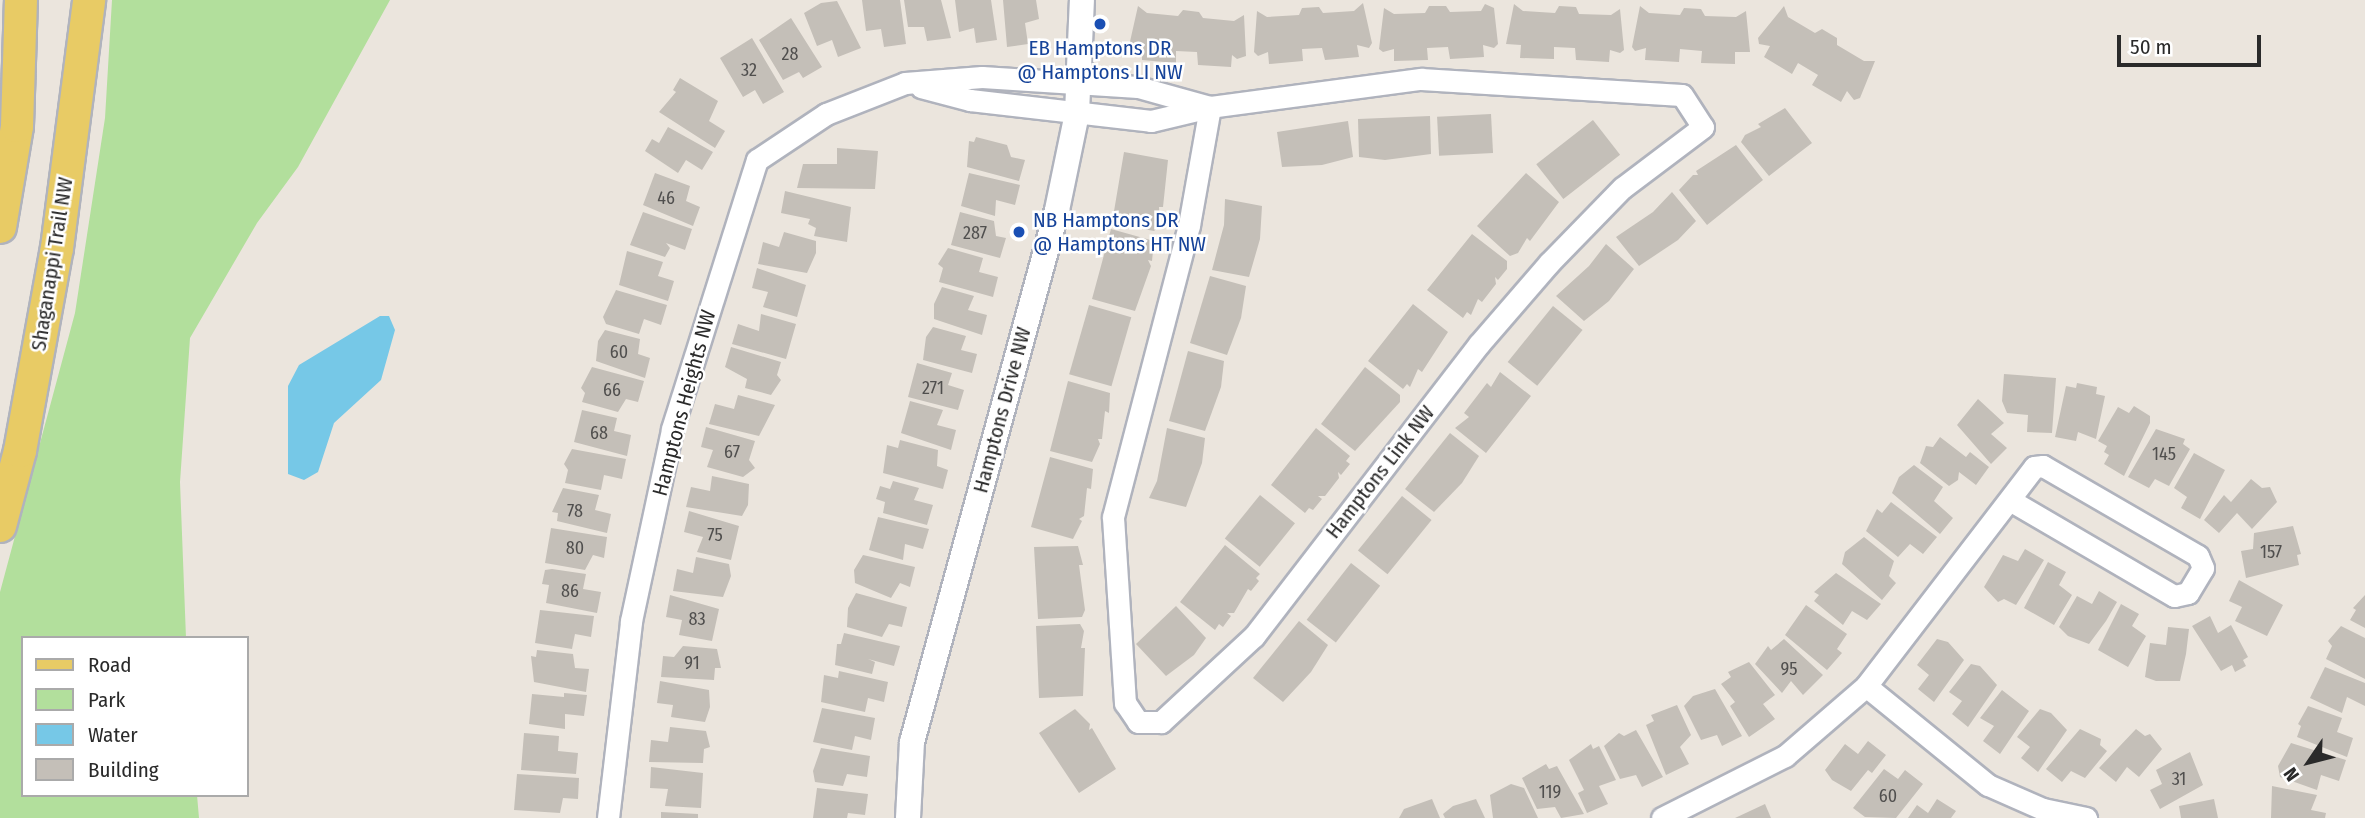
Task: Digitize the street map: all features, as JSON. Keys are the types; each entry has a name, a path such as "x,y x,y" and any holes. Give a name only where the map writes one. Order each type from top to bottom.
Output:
{"main road":[{"path":"0,227 17,126 21,0"},
{"name":"Shaganappi Trail NW","path":"0,526 20,451 52,273 87,0"},
{"path":"0,84 17,126"}],"street":[{"name":"Hamptons Drive NW","path":"908,818 912,742 1057,210 1077,113 1082,0"},
{"name":"Hamptons Heights NW","path":"608,818 631,621 672,429 758,160 826,114 905,83 982,77 1080,84"},
{"name":"Hamptons Link NW","path":"1077,113 1151,121 1210,107 1323,89 1435,80 1682,95 1703,127 1622,188 1549,262 1479,344 1254,636 1161,722 1138,722 1125,703 1113,517 1189,225 1210,107"},
{"path":"905,83 970,100 1077,113"},
{"name":"Hamptons Link NW","path":"1080,84 1138,87 1210,107"},
{"path":"1671,816 1785,756 1866,687 2034,467 2043,466 2198,556 2203,568 2188,593 2174,596 2010,500"},
{"path":"1866,687 1988,786 2043,809 2086,818"}],"green space":[{"path":"112,0 390,0 298,167 257,223 190,338 180,482 186,636 21,636 21,797 197,797 199,818 0,818 0,592 75,313 105,118"}],"water":[{"path":"380,316 389,316 395,330 381,380 334,423 318,472 304,480 288,474 288,386 299,365"}],"building":[{"path":"862,0 900,0 906,44 884,47 881,29 866,31"},
{"path":"904,0 941,0 951,38 927,41 924,27 908,27"},
{"path":"955,0 991,0 997,40 976,43 974,28 959,32"},
{"path":"1003,0 1036,0 1039,19 1025,23 1028,44 1007,47"},
{"path":"837,1 861,48 838,57 832,40 817,46 804,13 821,3"},
{"path":"1363,3 1372,43 1369,48 1357,45 1359,57 1325,60 1322,48 1302,49 1303,61 1269,64 1268,52 1258,56 1254,52 1257,11 1267,17 1299,15 1302,8 1319,7 1323,13 1354,11"},
{"path":"1485,4 1494,8 1498,44 1494,48 1483,45 1484,57 1450,59 1448,47 1427,48 1428,60 1394,61 1394,49 1383,52 1379,49 1384,8 1394,14 1425,13 1429,6 1446,6 1450,12 1481,11"},
{"path":"1514,4 1523,11 1555,13 1559,6 1576,7 1579,14 1611,15 1620,9 1624,50 1620,53 1610,50 1609,62 1576,60 1575,48 1554,47 1554,59 1520,58 1521,45 1506,44"},
{"path":"1138,6 1147,13 1178,16 1183,10 1199,12 1203,18 1234,21 1244,15 1246,56 1237,59 1232,55 1231,67 1198,65 1197,52 1176,51 1176,63 1142,60 1142,48 1132,50 1129,46"},
{"path":"1640,6 1649,13 1680,15 1684,8 1701,9 1705,16 1736,17 1746,11 1750,52 1735,52 1735,64 1701,63 1702,51 1680,49 1679,62 1645,60 1646,48 1635,51 1632,47"},
{"path":"1784,6 1788,17 1815,33 1822,29 1837,38 1837,45 1864,61 1875,61 1860,98 1854,100 1847,91 1841,102 1812,85 1818,75 1798,63 1792,74 1764,57 1770,46 1759,44 1758,38"},
{"path":"791,18 822,67 803,78 799,72 783,80 759,40"},
{"path":"752,38 784,92 763,104 755,90 743,97 720,58"},
{"path":"680,78 718,101 709,121 725,131 715,148 659,112 676,92 673,90"},
{"path":"1785,108 1812,143 1769,176 1741,142 1745,135 1761,127 1758,124"},
{"path":"1491,114 1493,153 1439,156 1437,117"},
{"path":"1430,116 1431,154 1385,160 1359,157 1358,119"},
{"path":"1593,120 1620,155 1563,199 1536,164"},
{"path":"1348,121 1353,157 1322,165 1282,167 1277,132"},
{"path":"668,127 713,152 702,170 686,160 678,173 645,151 652,139 659,143"},
{"path":"976,137 1007,145 1011,157 1025,160 1019,181 967,167 969,141 974,142"},
{"path":"1736,145 1763,180 1707,225 1679,190 1693,175 1698,175 1696,171"},
{"path":"837,148 878,151 875,189 797,188 803,164 837,164"},
{"path":"1124,152 1168,160 1163,207 1159,207 1160,225 1154,231 1112,223"},
{"path":"655,173 690,186 686,201 700,207 693,226 643,205"},
{"path":"969,173 1020,185 1015,205 996,200 995,216 961,206"},
{"path":"1526,173 1559,202 1530,241 1527,238 1518,253 1510,256 1477,226"},
{"path":"785,191 851,207 847,242 814,236 816,228 808,224 810,219 781,213"},
{"path":"1672,192 1696,221 1678,240 1639,266 1616,237 1653,212"},
{"path":"1225,199 1262,206 1260,239 1249,277 1212,270 1224,225"},
{"path":"643,212 692,229 685,250 666,243 670,248 665,257 630,245"},
{"path":"960,212 994,221 996,236 1006,238 1000,258 951,245"},
{"path":"1111,229 1154,241 1152,261 1148,260 1151,266 1135,311 1092,299"},
{"path":"784,232 816,241 816,253 807,273 758,264 763,242 779,247"},
{"path":"1472,234 1507,261 1507,269 1498,280 1495,277 1496,284 1482,302 1478,299 1471,315 1467,312 1463,318 1427,290"},
{"path":"1606,244 1634,269 1609,301 1584,321 1556,296 1589,266"},
{"path":"948,248 983,258 979,272 998,277 993,297 939,282 943,268 938,264"},
{"path":"627,251 663,262 658,276 674,281 668,301 619,285"},
{"path":"757,268 806,285 797,317 763,307 768,292 752,288"},
{"path":"1210,276 1246,286 1241,318 1227,355 1190,343"},
{"path":"942,287 974,296 968,310 987,315 982,335 934,319 934,304"},
{"path":"616,290 667,305 661,325 644,319 639,334 606,324 603,317"},
{"path":"1413,304 1448,332 1422,372 1418,369 1410,387 1407,384 1403,389 1368,361"},
{"path":"1089,305 1131,317 1111,386 1069,374"},
{"path":"1553,306 1583,330 1537,386 1508,362"},
{"path":"761,314 796,324 786,359 732,344 738,324 759,331"},
{"path":"933,327 966,336 961,350 977,354 972,373 923,360 926,337"},
{"path":"605,330 640,339 638,354 650,358 645,378 596,361 598,341"},
{"path":"731,347 781,362 777,375 781,380 771,395 745,388 747,379 725,367"},
{"path":"1188,351 1224,361 1221,387 1205,431 1169,421"},
{"path":"917,363 952,373 948,385 964,390 958,410 908,397"},
{"path":"592,367 644,381 638,402 626,399 618,412 582,402 585,393 581,388"},
{"path":"1365,367 1400,395 1400,402 1355,451 1321,424"},
{"path":"1500,372 1531,396 1486,453 1455,428 1469,417 1464,413 1487,383 1491,387"},
{"path":"2004,374 2056,378 2052,433 2027,432 2028,415 2007,413 2002,401"},
{"path":"1068,381 1110,393 1109,413 1105,411 1102,439 1098,439 1100,444 1092,462 1050,451"},
{"path":"2077,383 2097,387 2096,394 2105,396 2096,439 2078,432 2076,441 2055,437 2066,386 2076,388"},
{"path":"738,395 775,405 759,436 709,424 715,404 734,409"},
{"path":"1978,399 2004,423 1991,434 2007,448 1991,464 1957,425"},
{"path":"910,401 943,410 937,425 956,430 951,450 901,433"},
{"path":"2134,406 2150,416 2150,423 2124,476 2104,464 2109,455 2104,452 2107,446 2098,441 2118,407 2129,413"},
{"path":"582,410 617,418 614,431 631,435 627,456 574,442"},
{"path":"706,427 755,441 749,460 755,468 743,477 707,467 713,450 701,447"},
{"path":"1167,428 1205,438 1202,463 1186,507 1149,498 1157,481"},
{"path":"1316,428 1350,456 1346,461 1350,464 1341,475 1338,472 1339,478 1325,496 1318,496 1322,499 1313,510 1309,508 1305,513 1271,485"},
{"path":"2156,429 2185,439 2183,444 2190,449 2169,486 2155,479 2149,488 2128,477"},
{"path":"1450,433 1479,456 1462,483 1434,512 1405,489"},
{"path":"1940,437 1966,457 1970,452 1989,467 1976,485 1959,472 1958,480 1949,486 1920,463 1926,446 1933,447"},
{"path":"900,440 938,450 937,466 948,470 943,489 883,473 887,445 898,448"},
{"path":"572,449 626,459 622,479 604,475 601,490 565,483 568,470 564,464"},
{"path":"2194,453 2225,470 2200,519 2181,508 2187,497 2174,488"},
{"path":"1050,457 1093,469 1091,489 1087,488 1084,516 1079,519 1082,521 1073,539 1031,527"},
{"path":"1914,465 1943,487 1934,501 1953,518 1940,534 1892,493 1899,477"},
{"path":"712,476 749,484 748,505 742,516 686,507 691,487 710,491"},
{"path":"2251,479 2262,488 2270,487 2277,502 2252,529 2237,513 2219,533 2204,520 2224,495 2231,502"},
{"path":"893,481 919,488 914,500 933,505 927,525 883,513 885,502 876,499 880,486 890,489"},
{"path":"563,488 599,495 595,510 611,514 607,533 557,521 558,513 552,512"},
{"path":"1260,495 1295,523 1260,567 1225,539"},
{"path":"1402,496 1432,520 1387,574 1358,550"},
{"path":"1891,502 1937,537 1923,554 1910,544 1898,557 1866,531 1877,509 1882,513"},
{"path":"689,511 739,526 731,560 697,552 703,537 684,532"},
{"path":"878,517 929,529 923,549 905,544 903,560 869,550"},
{"path":"2293,526 2301,554 2297,555 2299,565 2246,578 2241,551 2253,549 2254,533"},
{"path":"551,528 607,537 604,558 593,555 585,570 545,563"},
{"path":"1864,537 1894,561 1889,576 1896,583 1882,600 1842,564 1845,552"},
{"path":"1225,545 1260,574 1256,578 1259,581 1251,591 1248,589 1234,613 1227,613 1231,616 1223,627 1219,624 1215,630 1180,602"},
{"path":"1078,546 1083,565 1079,565 1085,610 1082,617 1038,619 1034,547"},
{"path":"2025,549 2044,560 2016,605 2004,599 1998,602 1984,587 2003,555 2018,561"},
{"path":"863,555 915,567 910,587 900,583 891,598 855,583 854,570"},
{"path":"696,557 729,564 731,576 723,597 673,591 677,569 693,573"},
{"path":"2048,562 2066,572 2059,585 2072,595 2054,625 2024,608"},
{"path":"1351,563 1380,586 1336,643 1307,620"},
{"path":"545,570 586,574 583,589 601,592 597,613 546,603 549,585 542,584"},
{"path":"1836,573 1881,604 1867,620 1852,611 1843,625 1814,601 1819,595 1814,592"},
{"path":"2239,580 2283,605 2267,636 2235,621 2242,607 2229,601"},
{"path":"2099,591 2117,602 2106,621 2089,644 2068,636 2059,627 2077,596 2092,604"},
{"path":"856,593 907,607 902,627 889,624 882,637 847,627 848,608"},
{"path":"670,595 719,609 712,641 679,635 682,620 666,617"},
{"path":"2365,595 2365,628 2350,620 2356,610 2353,608"},
{"path":"2121,604 2139,614 2132,626 2146,636 2128,667 2098,650"},
{"path":"1806,605 1847,634 1837,649 1842,653 1827,670 1785,635"},
{"path":"1176,606 1206,638 1194,655 1166,676 1136,644"},
{"path":"540,610 594,616 591,637 575,634 572,649 535,643"},
{"path":"2210,616 2218,633 2231,625 2248,657 2243,660 2246,666 2235,672 2232,665 2221,671 2192,626"},
{"path":"1299,621 1328,645 1311,672 1283,702 1253,678"},
{"path":"1080,624 1084,631 1081,648 1085,648 1083,696 1039,698 1036,626"},
{"path":"2341,626 2365,638 2365,679 2326,659 2332,646 2328,641"},
{"path":"2168,627 2189,629 2180,681 2156,681 2145,677 2150,643 2166,645"},
{"path":"844,633 900,646 894,666 868,659 875,662 872,674 835,665 837,644 841,644"},
{"path":"1784,639 1823,675 1803,695 1791,681 1782,693 1755,664 1768,646 1771,650"},
{"path":"1937,639 1948,642 1964,660 1934,702 1918,689 1929,675 1917,665"},
{"path":"683,646 717,649 721,668 715,668 714,680 661,677 663,656 674,657"},
{"path":"537,650 573,654 575,668 589,669 586,692 534,682 531,656 536,657"},
{"path":"1749,662 1775,695 1763,704 1775,719 1749,737 1730,706 1735,702 1721,684 1731,677 1728,672"},
{"path":"1971,664 1980,666 1997,685 1968,727 1952,714 1962,701 1949,692"},
{"path":"2325,667 2365,683 2365,706 2347,697 2342,713 2310,698"},
{"path":"839,671 888,682 884,702 868,698 865,712 821,702 824,675 838,678"},
{"path":"660,681 709,690 710,707 705,722 671,717 673,705 657,703"},
{"path":"1715,689 1742,736 1722,746 1717,735 1701,740 1684,706 1693,696"},
{"path":"2002,690 2029,711 2000,754 1983,741 1994,726 1980,718"},
{"path":"564,693 587,695 584,716 565,714 565,729 529,724 532,694 564,697"},
{"path":"1677,705 1691,735 1680,747 1689,764 1666,775 1646,725 1654,721 1651,715"},
{"path":"2308,706 2342,718 2337,732 2353,738 2347,757 2297,737 2301,726 2298,724"},
{"path":"822,708 875,718 871,740 855,736 852,750 813,742"},
{"path":"1075,709 1090,724 1089,730 1092,728 1116,769 1079,793 1039,733"},
{"path":"2040,709 2051,713 2067,730 2038,772 2021,758 2030,747 2017,737"},
{"path":"670,727 706,731 710,747 704,749 703,763 649,762 651,740 668,742"},
{"path":"2080,729 2101,739 2100,745 2107,751 2085,778 2071,771 2062,782 2046,769"},
{"path":"2136,729 2145,736 2150,734 2162,749 2139,777 2127,767 2116,782 2099,768"},
{"path":"1636,730 1663,777 1642,787 1636,775 1620,779 1604,746 1619,733 1624,736"},
{"path":"524,733 559,736 558,751 578,753 576,774 521,770"},
{"path":"1868,741 1886,755 1872,773 1868,770 1851,791 1832,780 1825,770 1845,744 1858,754"},
{"path":"2291,743 2346,760 2339,781 2321,775 2317,790 2280,777 2278,766"},
{"path":"1591,744 1593,749 1599,746 1616,780 1599,786 1608,804 1587,813 1578,793 1584,790 1569,760"},
{"path":"821,748 870,756 867,777 847,774 843,786 815,782 813,771"},
{"path":"2190,752 2203,785 2160,809 2150,790 2162,784 2156,770"},
{"path":"1546,764 1549,769 1557,766 1584,814 1561,818 1555,807 1537,809 1522,778"},
{"path":"651,767 703,773 701,808 665,806 668,789 650,788"},
{"path":"1884,769 1898,779 1905,770 1923,784 1896,818 1865,817 1853,808"},
{"path":"517,774 579,778 578,799 563,798 560,813 514,810"},
{"path":"1511,784 1524,788 1538,818 1493,818 1490,795"},
{"path":"2272,786 2317,795 2311,810 2326,813 2325,818 2271,818"},
{"path":"817,788 868,794 865,815 848,813 847,818 813,818"},
{"path":"1432,799 1440,818 1399,818 1404,809"},
{"path":"1476,799 1485,818 1445,818 1443,814 1453,806"},
{"path":"1937,799 1956,811 1951,818 1908,818 1917,805 1928,813"},
{"path":"2214,799 2218,818 2181,818 2179,806"},
{"path":"1765,804 1771,818 1735,818"},
{"path":"661,812 698,814 698,818 661,818"}],"place":[{"name":"EB Hamptons DR @ Hamptons LI NW","path":"1100,24"},
{"name":"NB Hamptons DR @ Hamptons HT NW","path":"1019,232"}]}
